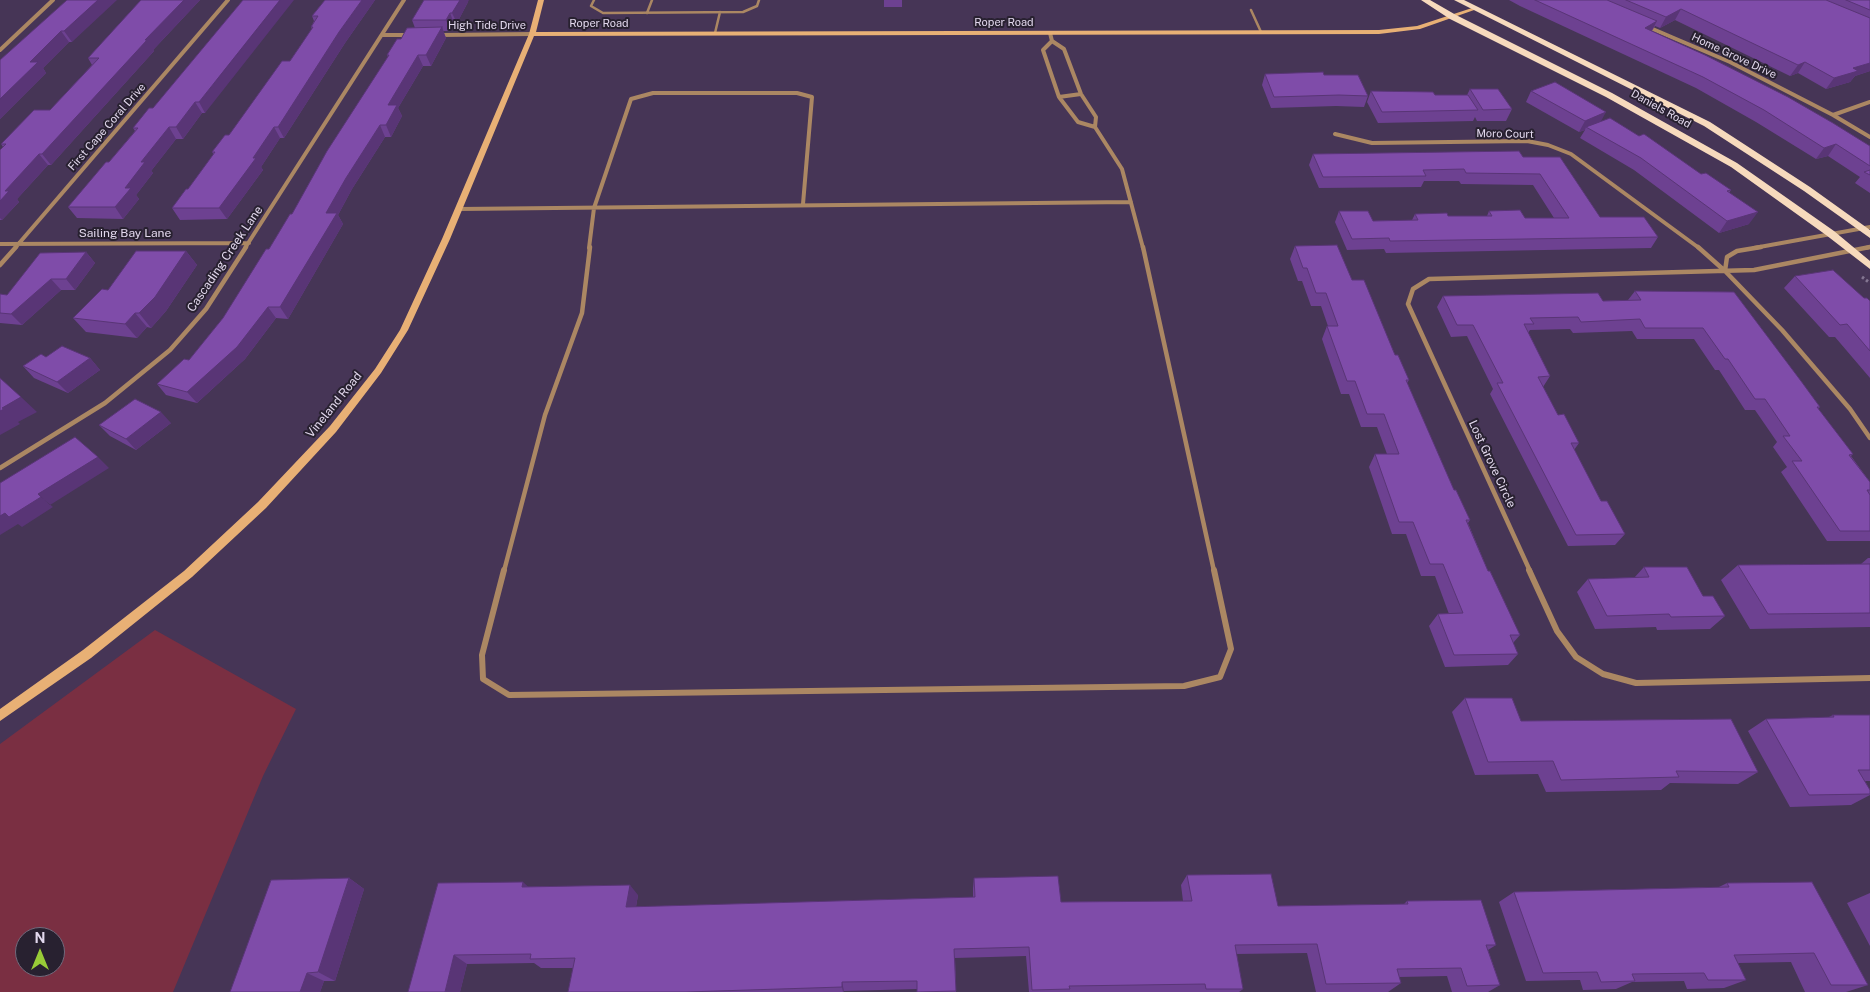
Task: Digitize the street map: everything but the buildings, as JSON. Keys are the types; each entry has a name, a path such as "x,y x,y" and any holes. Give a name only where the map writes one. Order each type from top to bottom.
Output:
{"main road":[{"name":"Daniels Road","path":"1425,0 1453,17 1609,95 1734,165 1830,233 1870,266"},
{"name":"Daniels Road","path":"1458,0 1707,124 1865,227 1870,235"}],"street":[{"path":"0,50 54,0"},
{"name":"First Cape Coral Drive","path":"0,265 228,0"},
{"name":"Cascading Creek Lane","path":"0,468 105,404 170,350 206,309 404,0"},
{"name":"Vineland Road","path":"0,716 87,654 188,574 262,505 333,429 378,371 404,330 459,209 532,34 542,0"},
{"name":"Roper Road","path":"532,34 1380,32 1418,28 1474,9"},
{"name":"Home Grove Drive","path":"1641,24 1730,62 1833,115 1870,137"},
{"path":"1050,33 1052,42"},
{"name":"High Tide Drive","path":"431,35 532,34"},
{"path":"382,35 411,35"},
{"path":"1052,42 1064,48 1081,94 1096,117 1095,128"},
{"path":"803,204 812,97 797,93 675,92 653,93 631,98 594,208 582,312 546,416 482,655 483,679 509,695 1184,686 1220,677 1231,650 1145,256 1131,202 1122,169 1095,128 1078,122 1059,97 1043,50 1052,42"},
{"path":"1059,97 1081,94"},
{"path":"1833,115 1870,102"},
{"name":"Moro Court","path":"1335,134 1372,143 1527,141 1548,145 1571,154 1696,245 1725,271"},
{"path":"459,209 1131,202"},
{"path":"1865,227 1737,251 1727,257 1725,271 1782,330 1850,409 1870,438"},
{"name":"Sailing Bay Lane","path":"0,244 249,243"},
{"name":"Lost Grove Circle","path":"1870,247 1754,270 1429,279 1412,289 1408,304 1557,631 1576,657 1603,674 1636,682 1870,678"}],"lane":[{"path":"594,0 591,6 603,13 743,12 757,6 758,0"},
{"path":"646,13 652,0"},
{"path":"1251,10 1261,32"},
{"path":"715,33 720,12"}],"path":[{"path":"1855,272 1870,283"}],"shaded area":[{"path":"155,630 296,709 263,776 173,992 0,992 0,744"}]}
